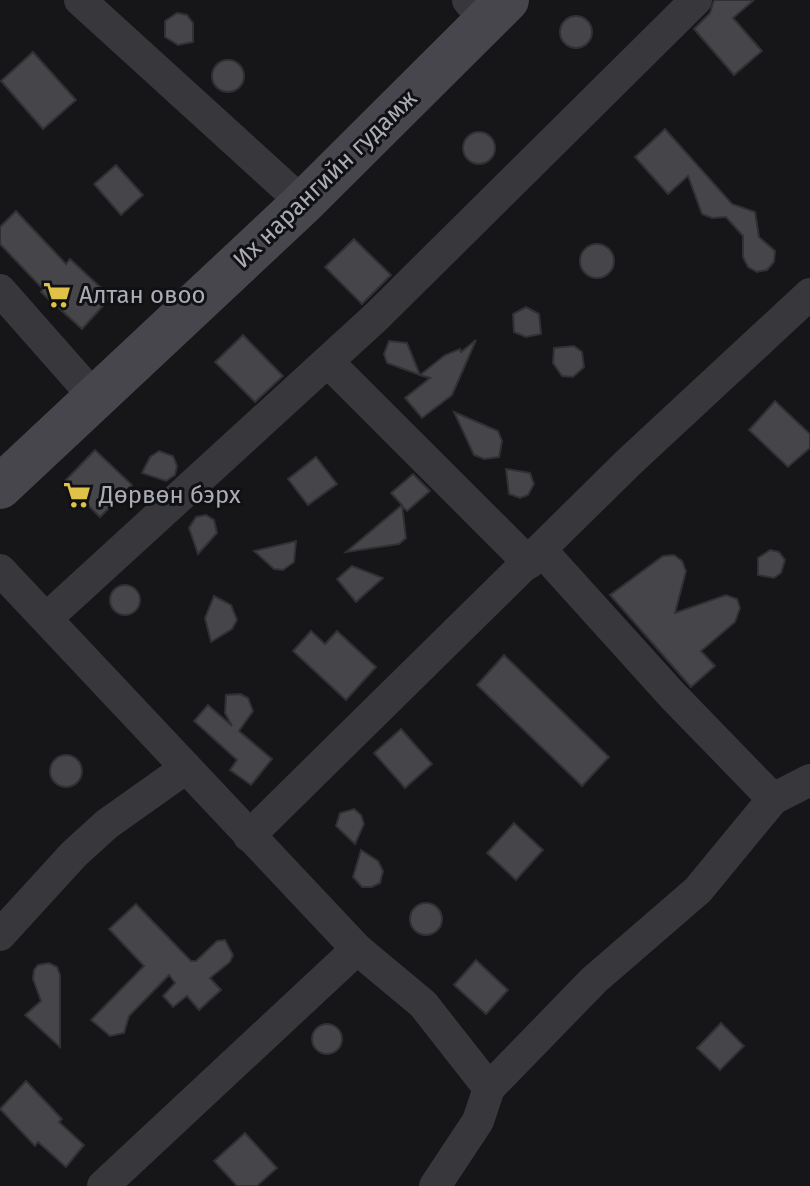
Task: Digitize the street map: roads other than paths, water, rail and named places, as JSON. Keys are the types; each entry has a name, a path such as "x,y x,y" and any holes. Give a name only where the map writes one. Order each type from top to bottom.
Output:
{"main road":[{"name":"Их нарангийн гудамж","path":"0,487 303,203 487,7"}],"street":[{"path":"80,0 303,203"},
{"path":"47,618 328,362 696,0"},
{"path":"0,290 96,399"},
{"path":"249,836 412,672 629,462 810,294"},
{"path":"328,362 535,556 773,799"},
{"path":"0,570 357,949 423,1004 489,1088"},
{"path":"0,935 96,834 186,768"},
{"path":"435,1186 478,1121 489,1088 594,980 698,890 773,799 810,780"},
{"path":"103,1186 357,949"}],"place":[{"name":"Алтан овоо","path":"57,295"},
{"name":"Дөрвөн бэрх","path":"77,495"}]}
